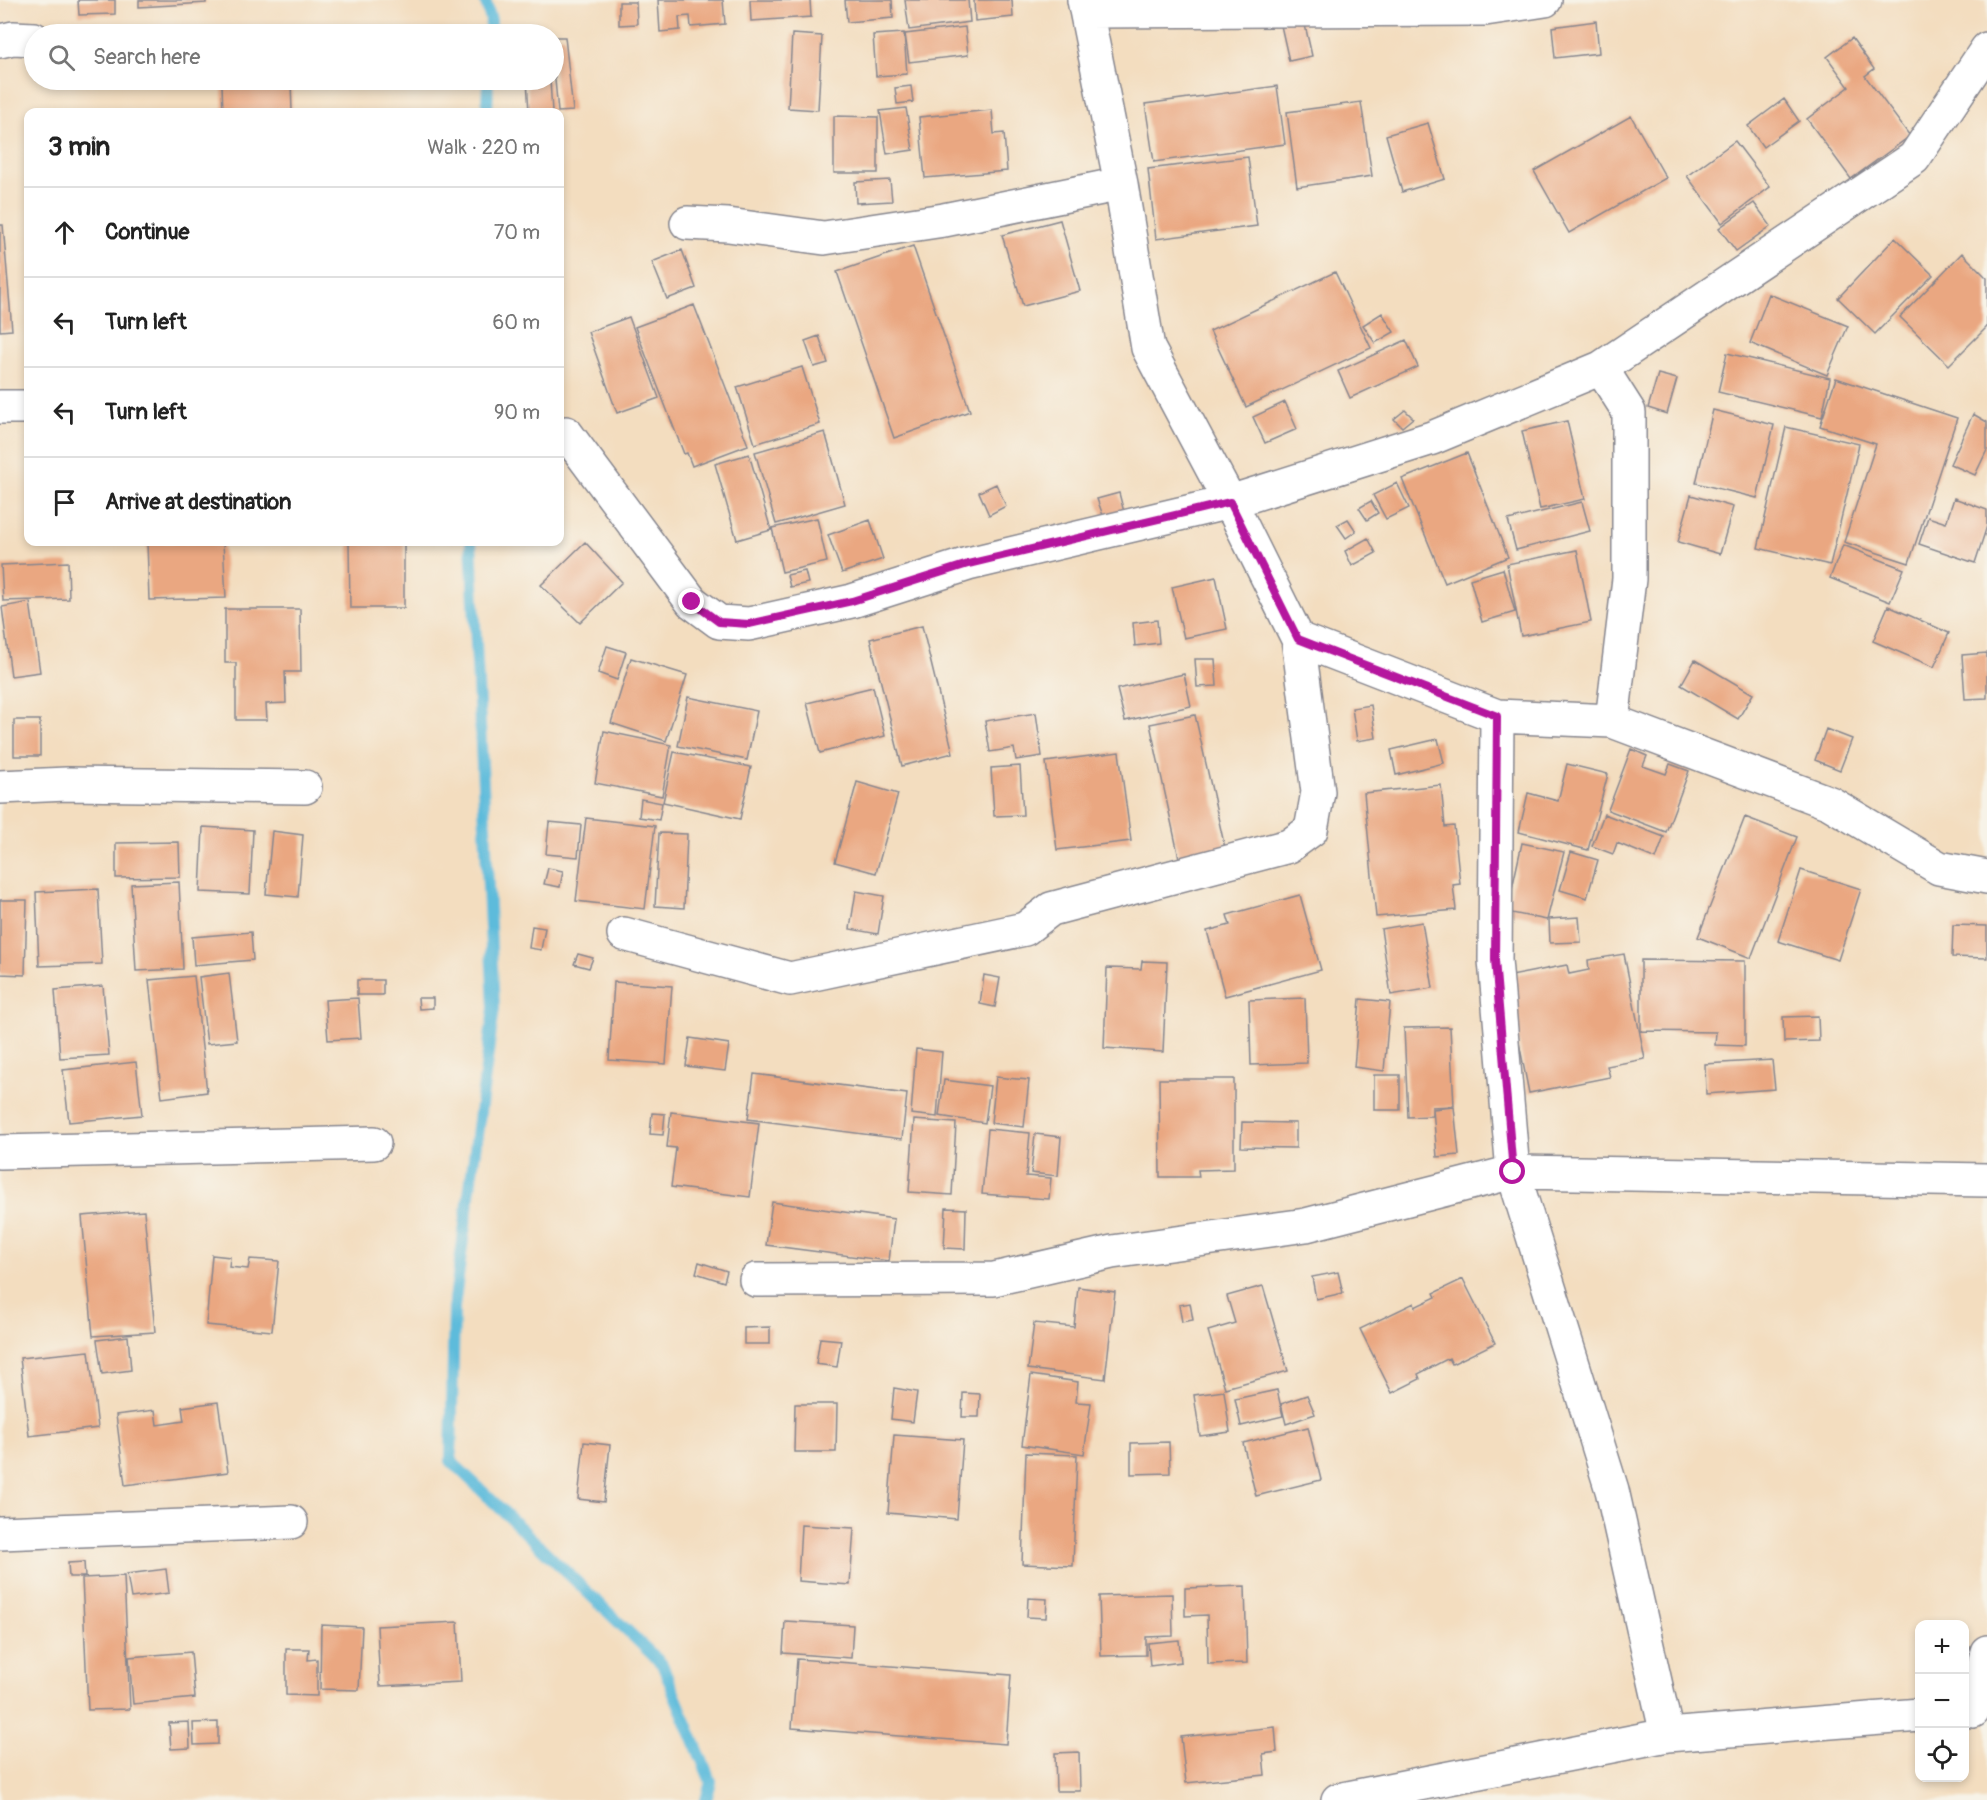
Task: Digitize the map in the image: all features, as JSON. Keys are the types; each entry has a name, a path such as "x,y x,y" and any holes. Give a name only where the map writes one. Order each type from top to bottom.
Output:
{"street":[{"path":"624,934 790,979 1025,929 1051,909 1289,846 1311,830 1318,792 1298,639 1230,502 1148,348 1121,184 1085,5 1485,9 1545,0"},
{"path":"0,41 24,39"},
{"path":"566,433 692,602 719,622 749,624 852,601 968,564 1230,502 1432,438 1601,368 1914,158 1987,48"},
{"path":"687,223 728,225 824,238 944,220 1121,184"},
{"path":"1601,368 1629,412 1629,579 1612,721"},
{"path":"0,407 24,407"},
{"path":"1298,639 1497,716 1612,721 1830,803 1939,868 1987,877"},
{"path":"1497,716 1495,960 1513,1172 1612,1490 1667,1735"},
{"path":"0,787 67,784 305,787"},
{"path":"0,1152 374,1143"},
{"path":"756,1280 994,1279 1112,1252 1306,1225 1513,1172 1987,1180"},
{"path":"0,1533 291,1522"},
{"path":"1975,1716 1987,1652"},
{"path":"1338,1800 1667,1735 1915,1715"}],"building":[{"path":"78,0 115,0 115,14 79,15"},
{"path":"139,0 206,0 206,3 139,7"},
{"path":"658,0 723,0 725,24 691,27 690,16 679,17 680,30 660,32"},
{"path":"750,0 810,0 811,17 751,21"},
{"path":"845,0 892,0 893,18 847,22"},
{"path":"905,0 968,0 970,22 909,30"},
{"path":"974,0 1012,0 1013,17 975,21"},
{"path":"619,2 636,2 637,24 619,25"},
{"path":"1303,16 1312,56 1289,61 1280,21"},
{"path":"1596,21 1599,53 1555,58 1552,27"},
{"path":"965,27 968,55 909,62 905,34"},
{"path":"904,33 907,74 876,76 873,35"},
{"path":"792,34 822,36 818,110 788,108"},
{"path":"565,37 573,111 564,112 564,108 558,108 556,90 564,90"},
{"path":"1852,38 1874,69 1865,76 1910,136 1851,179 1807,119 1849,87 1827,57"},
{"path":"911,86 913,102 897,104 895,88"},
{"path":"1277,86 1285,144 1154,162 1145,104"},
{"path":"222,90 291,90 292,108 223,108"},
{"path":"528,90 551,90 552,108 529,108"},
{"path":"1784,99 1799,121 1763,147 1748,126"},
{"path":"1361,102 1372,176 1297,187 1287,112"},
{"path":"906,108 913,150 887,154 880,111"},
{"path":"992,110 994,134 1004,133 1007,171 925,178 919,117"},
{"path":"834,116 878,117 878,173 834,173"},
{"path":"1631,116 1666,178 1569,233 1534,171"},
{"path":"1428,123 1445,179 1402,192 1386,135"},
{"path":"1735,141 1770,187 1722,223 1687,176"},
{"path":"1248,157 1257,226 1156,239 1148,169"},
{"path":"890,180 892,201 856,203 855,182"},
{"path":"1754,203 1771,226 1736,251 1719,228"},
{"path":"1060,220 1080,291 1023,306 1002,235"},
{"path":"0,225 3,225 12,330 0,331"},
{"path":"1895,238 1933,275 1875,334 1838,298"},
{"path":"913,246 970,411 894,438 837,272"},
{"path":"682,250 696,288 667,299 652,262"},
{"path":"1962,253 1987,278 1987,327 1949,365 1900,317"},
{"path":"1335,272 1371,348 1246,407 1210,331"},
{"path":"1769,294 1848,326 1827,375 1750,343"},
{"path":"694,305 748,445 692,466 687,453 684,454 635,327"},
{"path":"1382,313 1394,332 1375,343 1363,325"},
{"path":"629,317 659,398 617,413 588,332"},
{"path":"819,336 828,363 814,367 805,341"},
{"path":"1406,340 1418,367 1350,398 1338,371"},
{"path":"1727,353 1830,378 1822,417 1718,392"},
{"path":"802,367 820,424 755,444 737,387"},
{"path":"1658,374 1677,379 1667,414 1648,408"},
{"path":"1836,378 1957,418 1909,563 1844,542 1876,444 1820,426"},
{"path":"1285,402 1297,429 1265,443 1253,417"},
{"path":"1405,410 1413,418 1402,427 1394,419"},
{"path":"1713,410 1774,425 1757,498 1696,483"},
{"path":"1973,414 1987,422 1987,450 1975,475 1950,464"},
{"path":"1567,421 1585,499 1540,509 1522,431"},
{"path":"1786,427 1859,444 1830,565 1758,548"},
{"path":"825,432 845,504 776,524 755,452"},
{"path":"1467,453 1508,557 1445,583 1402,479"},
{"path":"749,454 771,530 737,540 715,464"},
{"path":"1397,483 1409,508 1386,519 1373,495"},
{"path":"996,484 1006,506 989,515 979,492"},
{"path":"1119,493 1124,512 1104,518 1097,499"},
{"path":"1691,495 1733,507 1720,554 1678,542"},
{"path":"1954,498 1987,510 1987,526 1975,563 1919,544 1928,517 1946,523"},
{"path":"1371,501 1378,513 1367,520 1359,508"},
{"path":"1582,502 1590,531 1516,550 1508,520"},
{"path":"817,518 827,562 782,572 772,528"},
{"path":"1348,519 1356,531 1346,538 1337,525"},
{"path":"870,520 883,559 842,573 828,535"},
{"path":"1368,538 1376,553 1352,566 1345,551"},
{"path":"585,542 622,582 580,623 541,585"},
{"path":"1843,545 1904,569 1890,602 1830,578"},
{"path":"147,546 223,546 226,598 149,600"},
{"path":"349,546 404,546 404,608 350,608"},
{"path":"1577,550 1591,622 1521,636 1507,564"},
{"path":"68,562 69,599 3,601 1,565"},
{"path":"1503,569 1515,612 1482,622 1470,579"},
{"path":"805,571 808,583 790,587 787,575"},
{"path":"1216,577 1227,629 1184,638 1172,587"},
{"path":"30,602 40,672 11,676 2,607"},
{"path":"1888,606 1949,633 1934,667 1873,641"},
{"path":"225,609 300,609 301,672 285,672 286,703 266,704 267,720 236,720 236,663 225,663"},
{"path":"1157,620 1159,643 1135,646 1133,623"},
{"path":"922,626 953,753 902,766 870,639"},
{"path":"607,646 626,652 617,680 598,673"},
{"path":"1987,653 1987,698 1965,699 1962,655"},
{"path":"631,658 687,675 666,741 611,723"},
{"path":"1195,659 1215,659 1217,686 1197,687"},
{"path":"1695,660 1753,694 1738,719 1681,685"},
{"path":"1184,674 1191,706 1125,721 1117,689"},
{"path":"873,687 885,736 820,753 807,703"},
{"path":"688,697 757,711 747,760 678,746"},
{"path":"1371,705 1376,738 1357,741 1352,708"},
{"path":"1036,713 1042,756 1016,760 1014,748 990,752 985,721"},
{"path":"1195,715 1225,848 1179,858 1150,724"},
{"path":"14,720 40,720 40,756 14,756"},
{"path":"1826,729 1852,739 1840,770 1815,760"},
{"path":"604,731 671,745 662,796 595,783"},
{"path":"1438,739 1444,763 1396,775 1391,750"},
{"path":"1631,749 1647,756 1643,766 1666,774 1670,764 1689,771 1666,832 1608,810"},
{"path":"674,752 751,767 740,819 663,802"},
{"path":"1119,752 1131,841 1057,850 1046,762"},
{"path":"1567,764 1608,774 1588,850 1519,832 1528,793 1558,801"},
{"path":"1020,766 1023,815 994,816 991,768"},
{"path":"857,782 898,794 876,873 835,862"},
{"path":"1441,785 1445,827 1454,826 1460,884 1453,885 1456,910 1376,917 1364,793"},
{"path":"641,799 662,803 659,820 639,817"},
{"path":"1604,814 1664,837 1656,859 1617,843 1613,854 1592,846"},
{"path":"1745,817 1797,837 1751,958 1698,937"},
{"path":"586,818 655,826 645,909 576,901"},
{"path":"549,822 581,825 578,857 546,854"},
{"path":"203,827 253,830 250,894 200,892"},
{"path":"272,831 303,835 298,897 266,894"},
{"path":"659,833 687,834 684,908 655,906"},
{"path":"179,842 180,877 116,878 116,843"},
{"path":"1522,843 1564,852 1547,920 1507,912"},
{"path":"1571,852 1598,860 1587,898 1560,890"},
{"path":"548,868 563,871 560,887 544,884"},
{"path":"1801,870 1861,889 1838,960 1778,941"},
{"path":"179,882 183,969 136,971 131,884"},
{"path":"98,889 102,964 39,966 36,892"},
{"path":"856,891 884,896 878,934 850,929"},
{"path":"1300,895 1321,970 1225,996 1207,931 1230,925 1227,915"},
{"path":"0,900 27,900 25,975 0,974"},
{"path":"1579,917 1581,942 1550,943 1549,919"},
{"path":"1422,922 1433,988 1391,995 1381,929"},
{"path":"1953,925 1987,926 1987,958 1952,957"},
{"path":"532,926 545,928 541,950 529,948"},
{"path":"251,932 253,960 194,965 192,937"},
{"path":"578,954 593,958 589,968 574,964"},
{"path":"1624,954 1645,1059 1607,1066 1610,1077 1529,1093 1506,977 1567,965 1569,974 1589,970 1588,960"},
{"path":"1641,960 1745,961 1745,1046 1715,1045 1716,1032 1641,1031"},
{"path":"1142,961 1167,962 1163,1052 1104,1048 1107,968 1141,969"},
{"path":"229,973 237,1041 207,1044 199,977"},
{"path":"984,975 1000,978 995,1007 980,1004"},
{"path":"194,976 207,1092 162,1098 149,980"},
{"path":"357,980 383,980 383,995 357,995"},
{"path":"614,982 672,986 666,1064 609,1060"},
{"path":"103,986 109,1055 60,1058 55,990"},
{"path":"358,998 361,1038 328,1040 325,1000"},
{"path":"418,998 433,998 433,1008 419,1009"},
{"path":"1305,998 1307,1063 1251,1065 1249,1000"},
{"path":"1360,999 1390,1002 1384,1071 1354,1067"},
{"path":"1818,1016 1819,1041 1784,1042 1783,1017"},
{"path":"1450,1027 1454,1106 1432,1107 1432,1116 1408,1117 1404,1028"},
{"path":"690,1038 729,1044 725,1071 686,1066"},
{"path":"916,1049 942,1052 937,1117 911,1114"},
{"path":"1772,1060 1775,1089 1706,1094 1705,1064"},
{"path":"136,1062 142,1115 69,1122 63,1070"},
{"path":"754,1074 907,1094 902,1139 748,1119"},
{"path":"1374,1075 1400,1075 1400,1110 1374,1110"},
{"path":"996,1077 1029,1080 1024,1127 991,1123"},
{"path":"1159,1079 1234,1079 1234,1169 1198,1170 1199,1177 1160,1177"},
{"path":"944,1080 990,1086 985,1123 939,1116"},
{"path":"1454,1107 1459,1155 1437,1157 1433,1109"},
{"path":"671,1112 759,1123 750,1197 671,1187 676,1148 667,1147"},
{"path":"652,1113 665,1114 663,1135 650,1134"},
{"path":"914,1120 956,1123 952,1195 909,1192"},
{"path":"1242,1122 1296,1123 1296,1148 1241,1147"},
{"path":"988,1129 1030,1133 1026,1176 1051,1178 1049,1199 982,1194"},
{"path":"1035,1134 1061,1137 1058,1176 1031,1173"},
{"path":"772,1202 894,1219 889,1261 766,1245"},
{"path":"946,1208 966,1209 965,1249 944,1248"},
{"path":"144,1211 155,1332 93,1336 82,1216"},
{"path":"212,1255 230,1257 229,1267 248,1269 250,1259 279,1261 272,1331 206,1325"},
{"path":"699,1262 727,1271 724,1282 696,1273"},
{"path":"1338,1272 1343,1293 1316,1299 1312,1277"},
{"path":"1463,1279 1495,1343 1452,1364 1449,1358 1418,1374 1420,1379 1392,1393 1360,1329 1414,1303 1415,1307 1436,1297 1434,1293"},
{"path":"1263,1286 1288,1371 1225,1388 1208,1331 1235,1323 1227,1296"},
{"path":"1078,1287 1115,1292 1105,1379 1028,1369 1034,1323 1074,1327"},
{"path":"1190,1303 1193,1320 1182,1322 1179,1305"},
{"path":"770,1327 770,1344 744,1344 744,1328"},
{"path":"128,1336 131,1370 102,1374 97,1340"},
{"path":"820,1338 841,1340 837,1367 816,1364"},
{"path":"89,1351 98,1428 29,1436 20,1358"},
{"path":"1031,1375 1078,1382 1076,1402 1091,1403 1084,1454 1022,1445"},
{"path":"894,1388 917,1392 913,1422 891,1419"},
{"path":"1277,1390 1283,1416 1241,1426 1235,1399"},
{"path":"1224,1391 1230,1432 1200,1436 1194,1395"},
{"path":"963,1393 980,1394 979,1417 962,1417"},
{"path":"1307,1395 1315,1414 1286,1424 1281,1404"},
{"path":"218,1402 228,1472 125,1485 116,1415 155,1410 157,1425 184,1421 182,1407"},
{"path":"795,1404 837,1404 836,1452 794,1452"},
{"path":"1308,1427 1321,1480 1256,1496 1243,1443"},
{"path":"894,1435 963,1440 957,1519 888,1513"},
{"path":"584,1442 610,1445 604,1502 578,1499"},
{"path":"1169,1442 1170,1473 1131,1474 1131,1443"},
{"path":"1026,1453 1077,1455 1073,1566 1022,1564"},
{"path":"801,1525 854,1528 850,1585 798,1581"},
{"path":"84,1562 85,1577 69,1577 68,1563"},
{"path":"166,1569 169,1593 131,1598 127,1574"},
{"path":"124,1576 130,1709 88,1710 82,1578"},
{"path":"1245,1586 1247,1663 1208,1664 1207,1615 1185,1616 1185,1588"},
{"path":"1172,1594 1173,1636 1146,1637 1146,1655 1101,1656 1099,1596"},
{"path":"1028,1598 1047,1599 1046,1618 1027,1617"},
{"path":"785,1621 853,1625 851,1658 783,1653"},
{"path":"458,1622 461,1682 380,1686 377,1626"},
{"path":"321,1625 362,1627 359,1690 320,1689"},
{"path":"1179,1640 1181,1662 1150,1666 1148,1643"},
{"path":"286,1649 309,1649 308,1660 317,1659 317,1696 286,1695"},
{"path":"191,1652 195,1698 133,1704 129,1657"},
{"path":"797,1659 1011,1675 1006,1744 792,1728"},
{"path":"189,1722 190,1748 171,1749 169,1723"},
{"path":"218,1722 218,1744 194,1745 193,1723"},
{"path":"1275,1727 1277,1752 1263,1754 1265,1775 1186,1783 1181,1737"},
{"path":"1079,1752 1080,1791 1056,1791 1055,1753"}],"waterway":[{"path":"485,0 491,24"},
{"path":"487,108 488,90"},
{"path":"471,546 494,1008 454,1307 451,1461 662,1664 711,1782 706,1800"}],"route":[{"path":"692,602 719,622 749,624 852,601 968,564 1230,502 1298,639 1497,716 1495,960 1513,1172"}]}
